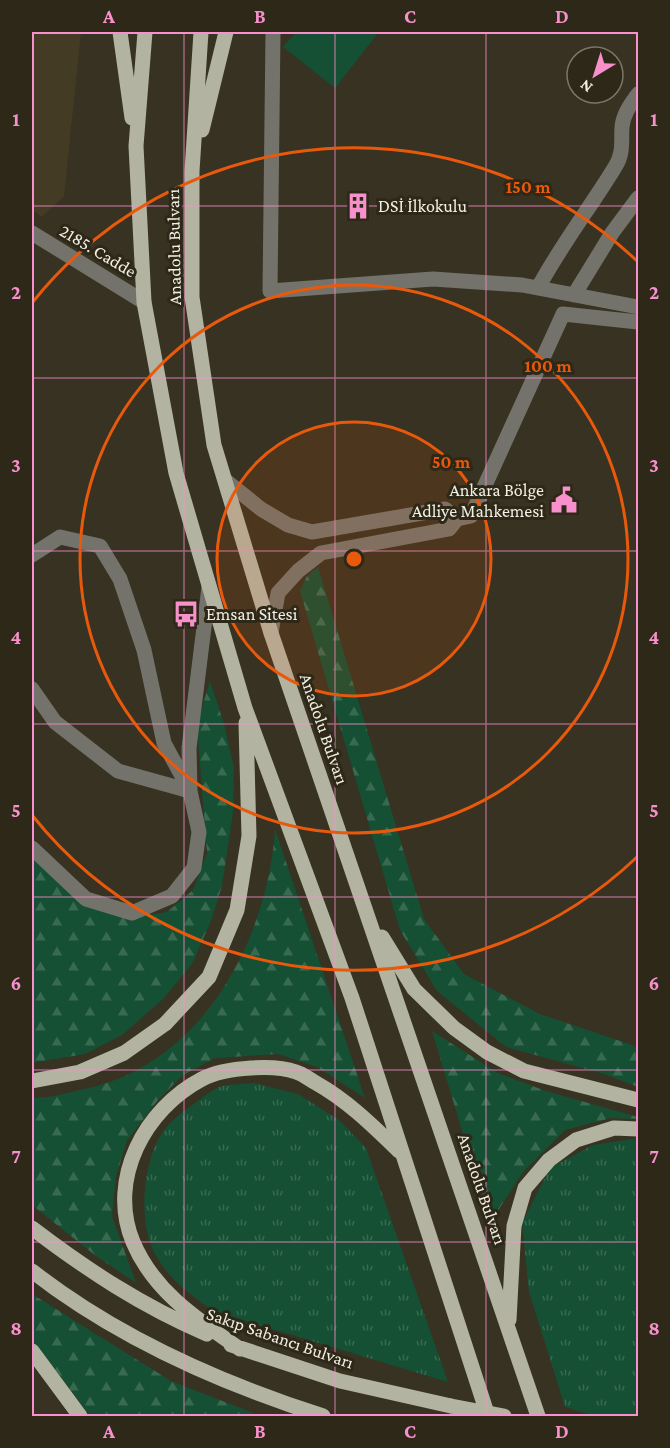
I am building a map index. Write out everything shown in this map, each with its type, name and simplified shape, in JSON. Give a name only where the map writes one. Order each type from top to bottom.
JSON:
[{"type":"main road","points":[[120,32],[136,146]]},
{"type":"main road","name":"Anadolu Bulvarı","points":[[145,32],[136,146],[144,302],[176,473],[245,708],[352,998],[488,1416]]},
{"type":"main road","name":"Anadolu Bulvarı","points":[[201,32],[192,171],[192,297],[214,445],[271,633],[538,1416]]},
{"type":"main road","points":[[192,171],[226,32]]},
{"type":"main road","points":[[32,1081],[80,1072],[124,1053],[165,1024],[209,976],[237,910],[249,836],[245,708]]},
{"type":"main road","points":[[368,914],[414,988],[454,1028],[487,1052],[524,1071],[639,1100]]},
{"type":"main road","points":[[240,1349],[191,1315],[165,1292],[145,1267],[132,1241],[124,1209],[125,1184],[137,1144],[150,1123],[176,1097],[204,1078],[232,1070],[278,1068],[297,1072],[328,1090],[363,1115],[402,1154]]},
{"type":"main road","points":[[509,1329],[514,1226],[525,1188],[549,1160],[576,1140],[614,1128],[639,1130]]},
{"type":"main road","name":"Sakıp Sabancı Bulvarı","points":[[32,1228],[85,1268],[135,1299],[240,1349],[340,1381],[504,1416]]},
{"type":"main road","points":[[32,1271],[116,1328],[183,1363],[263,1397],[323,1416]]},
{"type":"main road","points":[[32,1351],[80,1416]]},
{"type":"street","points":[[273,32],[270,291],[433,279],[522,285],[639,307]]},
{"type":"street","points":[[538,288],[555,257],[615,167],[623,147],[623,121],[639,94]]},
{"type":"street","points":[[574,295],[612,233],[639,198]]},
{"type":"street","name":"2185. Cadde","points":[[32,233],[144,302]]},
{"type":"street","points":[[271,633],[278,593],[298,571],[321,553],[449,529],[457,519],[471,516],[563,314],[639,322]]},
{"type":"street","points":[[225,480],[261,509],[288,525],[312,532],[445,510],[457,519]]},
{"type":"street","points":[[32,555],[60,537],[100,546],[120,579],[144,650],[164,743],[190,791]]},
{"type":"street","points":[[32,848],[86,899],[132,913],[172,896],[194,868],[199,832],[190,791],[189,748],[209,587]]},
{"type":"street","points":[[32,689],[55,722],[118,771],[190,791]]},
{"type":"shaded area","points":[[32,32],[81,32],[64,196],[42,217],[32,210]]},
{"type":"green space","points":[[296,32],[379,32],[335,88],[283,47]]},
{"type":"green space","points":[[318,567],[424,919],[464,974],[540,1014],[638,1047],[638,1087],[604,1074],[506,1047],[437,991],[400,930],[300,591],[307,576]]},
{"type":"green space","points":[[210,681],[224,724],[234,768],[233,812],[222,886],[211,921],[192,964],[163,999],[122,1035],[85,1054],[32,1063],[32,852],[79,902],[130,918],[167,912],[193,890],[207,853],[197,724]]},
{"type":"green space","points":[[275,829],[365,1098],[317,1067],[278,1054],[215,1058],[183,1075],[157,1101],[127,1141],[116,1176],[112,1216],[136,1283],[96,1256],[32,1205],[32,1098],[81,1090],[122,1077],[167,1050],[194,1026],[236,967],[251,934],[263,899],[271,864]]},
{"type":"green space","points":[[432,1031],[498,1073],[546,1091],[638,1117],[638,1119],[611,1118],[565,1130],[523,1172],[490,1223]]},
{"type":"green space","points":[[254,1083],[298,1094],[339,1120],[366,1148],[448,1382],[213,1311],[179,1284],[158,1260],[148,1237],[144,1206],[147,1172],[157,1142],[172,1122],[213,1090],[222,1086]]},
{"type":"green space","points":[[638,1138],[638,1416],[594,1416],[565,1407],[529,1292],[522,1223],[550,1168],[593,1145]]},
{"type":"green space","points":[[32,1294],[171,1381],[261,1416],[90,1416],[32,1339]]},
{"type":"place","name":"DSİ İlkokulu","points":[[358,206]]},
{"type":"place","name":"Ankara Bölge Adliye Mahkemesi","points":[[564,500]]},
{"type":"place","name":"Emsan Sitesi","points":[[186,614]]}]
